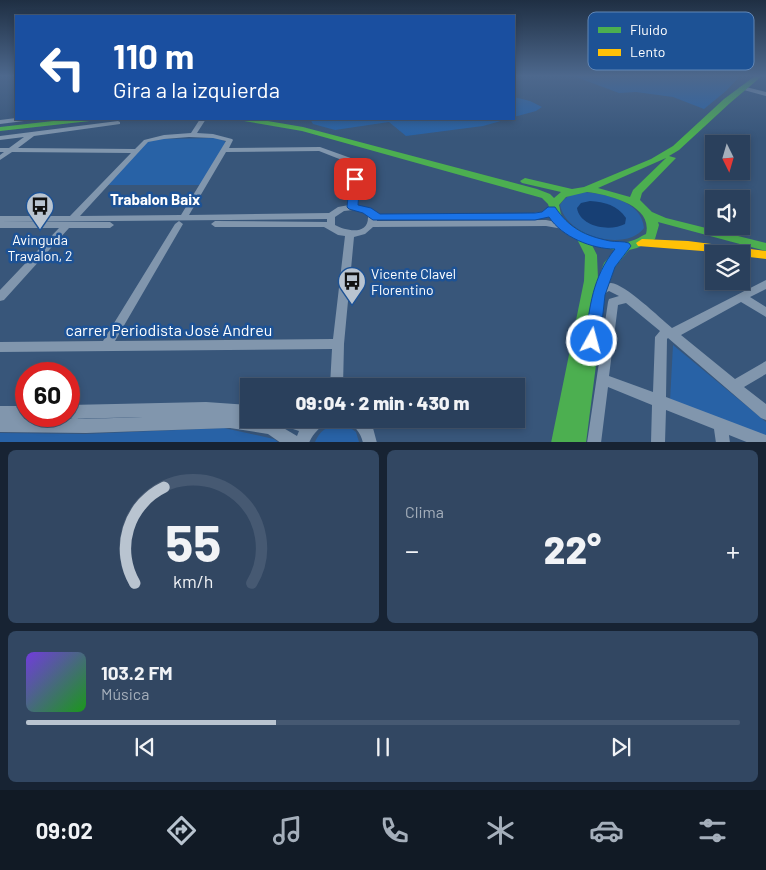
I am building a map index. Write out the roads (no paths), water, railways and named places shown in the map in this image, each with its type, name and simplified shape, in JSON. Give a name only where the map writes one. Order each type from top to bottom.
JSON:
[{"type":"main road","points":[[642,243],[650,237],[654,230],[653,222],[648,214],[635,200],[636,192],[679,148],[736,97]]},
{"type":"main road","points":[[0,123],[41,120]]},
{"type":"main road","points":[[0,129],[81,120]]},
{"type":"main road","points":[[253,120],[303,129],[533,191],[546,196],[552,205],[555,217],[563,226],[583,238],[611,245],[625,246],[642,243],[688,245],[766,255]]},
{"type":"main road","points":[[274,120],[568,190],[587,188],[654,161],[679,148]]},
{"type":"main road","points":[[587,188],[614,194],[639,206]]},
{"type":"main road","points":[[552,205],[558,195],[568,190]]},
{"type":"main road","points":[[648,214],[662,220],[766,247]]},
{"type":"main road","points":[[560,442],[591,281],[591,255],[583,238]]},
{"type":"main road","points":[[577,442],[598,295],[609,266],[625,246]]},
{"type":"street","points":[[0,123],[18,120]]},
{"type":"street","points":[[192,136],[203,120]]},
{"type":"street","points":[[0,138],[118,123]]},
{"type":"street","points":[[0,158],[31,135]]},
{"type":"street","points":[[0,297],[146,141],[158,137],[192,136],[222,136],[230,140],[106,346]]},
{"type":"street","points":[[224,150],[320,149],[356,163],[353,207]]},
{"type":"street","points":[[0,150],[137,150]]},
{"type":"street","points":[[331,221],[336,231],[350,234],[362,232],[377,217],[535,217],[546,214],[552,205]]},
{"type":"street","points":[[0,225],[181,221],[324,224],[331,221],[341,209],[353,207],[367,210],[373,220]]},
{"type":"street","points":[[0,219],[70,222]]},
{"type":"street","points":[[373,220],[546,223],[563,226]]},
{"type":"street","points":[[337,378],[338,344],[350,234]]},
{"type":"street","points":[[658,442],[661,337],[766,284]]},
{"type":"street","points":[[598,295],[603,289],[610,287],[620,291],[766,413]]},
{"type":"street","points":[[742,297],[766,313]]},
{"type":"street","points":[[594,442],[613,302],[628,298]]},
{"type":"street","name":"carrer Periodista José Andreu","points":[[0,347],[338,344]]},
{"type":"street","points":[[734,386],[766,367]]},
{"type":"street","points":[[602,379],[766,442]]},
{"type":"street","points":[[80,412],[206,409],[240,411]]},
{"type":"street","points":[[0,413],[15,413]]},
{"type":"street","points":[[0,425],[86,426],[230,422],[270,427],[295,442]]},
{"type":"street","points":[[721,424],[723,442]]},
{"type":"street","points":[[302,442],[304,434],[310,428]]},
{"type":"street","points":[[366,428],[370,442]]},
{"type":"place","name":"Avinguda Travalon, 2","points":[[40,230]]},
{"type":"place","name":"Vicente Clavel Florentino","points":[[352,305]]},
{"type":"district","name":"Trabalon Baix","points":[[155,199]]}]
